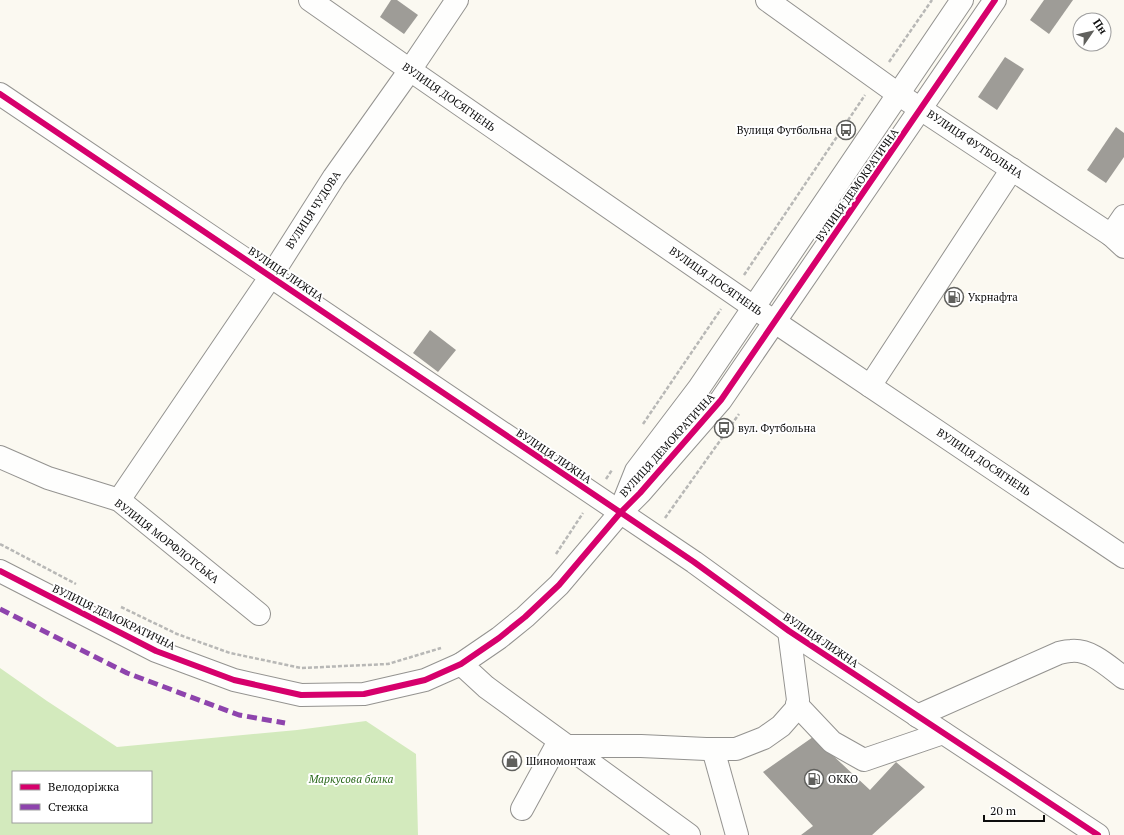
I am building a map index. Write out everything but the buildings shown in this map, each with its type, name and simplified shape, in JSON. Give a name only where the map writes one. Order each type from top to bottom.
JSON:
[{"type":"street","name":"ВУЛИЦЯ ДОСЯГНЕНЬ","points":[[310,0],[733,292],[774,322],[1124,557]]},
{"type":"street","name":"ВУЛИЦЯ ЧУДОВА","points":[[119,500],[271,276],[334,177],[410,70],[457,0]]},
{"type":"street","name":"ВУЛИЦЯ ФУТБОЛЬНА","points":[[767,0],[898,94],[1012,169],[1117,241]]},
{"type":"street","name":"ВУЛИЦЯ ДЕМОКРАТИЧНА","points":[[620,512],[636,471],[699,388],[962,0]]},
{"type":"street","name":"ВУЛИЦЯ ДЕМОКРАТИЧНА","points":[[0,571],[156,651],[234,680],[301,695],[364,694],[425,680],[461,664],[504,634],[525,617],[559,585],[620,512],[640,493],[722,400],[995,0]]},
{"type":"street","name":"ВУЛИЦЯ ЛИЖНА","points":[[0,94],[694,562],[789,631],[1098,835]]},
{"type":"street","points":[[870,386],[1012,169]]},
{"type":"street","points":[[1117,241],[1124,216]]},
{"type":"street","name":"ВУЛИЦЯ МОРФЛОТСЬКА","points":[[0,457],[48,478],[119,500],[259,614]]},
{"type":"street","points":[[562,744],[736,749],[764,738],[781,726],[796,709],[797,705],[798,700],[789,631]]},
{"type":"street","points":[[917,716],[1059,653],[1072,650],[1085,653],[1096,658],[1124,678]]},
{"type":"street","points":[[461,664],[486,687],[688,835]]},
{"type":"street","points":[[797,705],[832,742],[864,760],[943,733]]},
{"type":"street","points":[[522,809],[562,744]]},
{"type":"street","points":[[713,749],[737,835]]},
{"type":"path","points":[[640,428],[932,0]]},
{"type":"path","points":[[662,521],[725,435]]},
{"type":"path","points":[[555,555],[616,465]]},
{"type":"path","points":[[0,544],[82,588]]},
{"type":"path","points":[[117,605],[177,634],[230,653],[301,668],[388,664],[446,646]]},
{"type":"green space","name":"Маркусова балка","points":[[0,668],[117,747],[297,730],[366,721],[416,754],[418,835],[0,835]]},
{"type":"marked path","points":[[0,609],[127,673],[239,715],[285,723]]},
{"type":"cycle path","points":[[0,571],[156,651],[234,680],[301,695],[364,694],[425,680],[461,664],[499,638],[525,617],[559,585],[620,513],[640,493],[721,400],[995,0]]},
{"type":"cycle path","points":[[0,94],[694,562],[789,631],[1098,835]]},
{"type":"place","name":"Вулиця Футбольна","points":[[846,130]]},
{"type":"place","name":"Укрнафта","points":[[954,297]]},
{"type":"place","name":"вул. Футбольна","points":[[724,428]]},
{"type":"place","name":"Шиномонтаж","points":[[512,761]]},
{"type":"place","name":"ОККО","points":[[814,779]]}]
